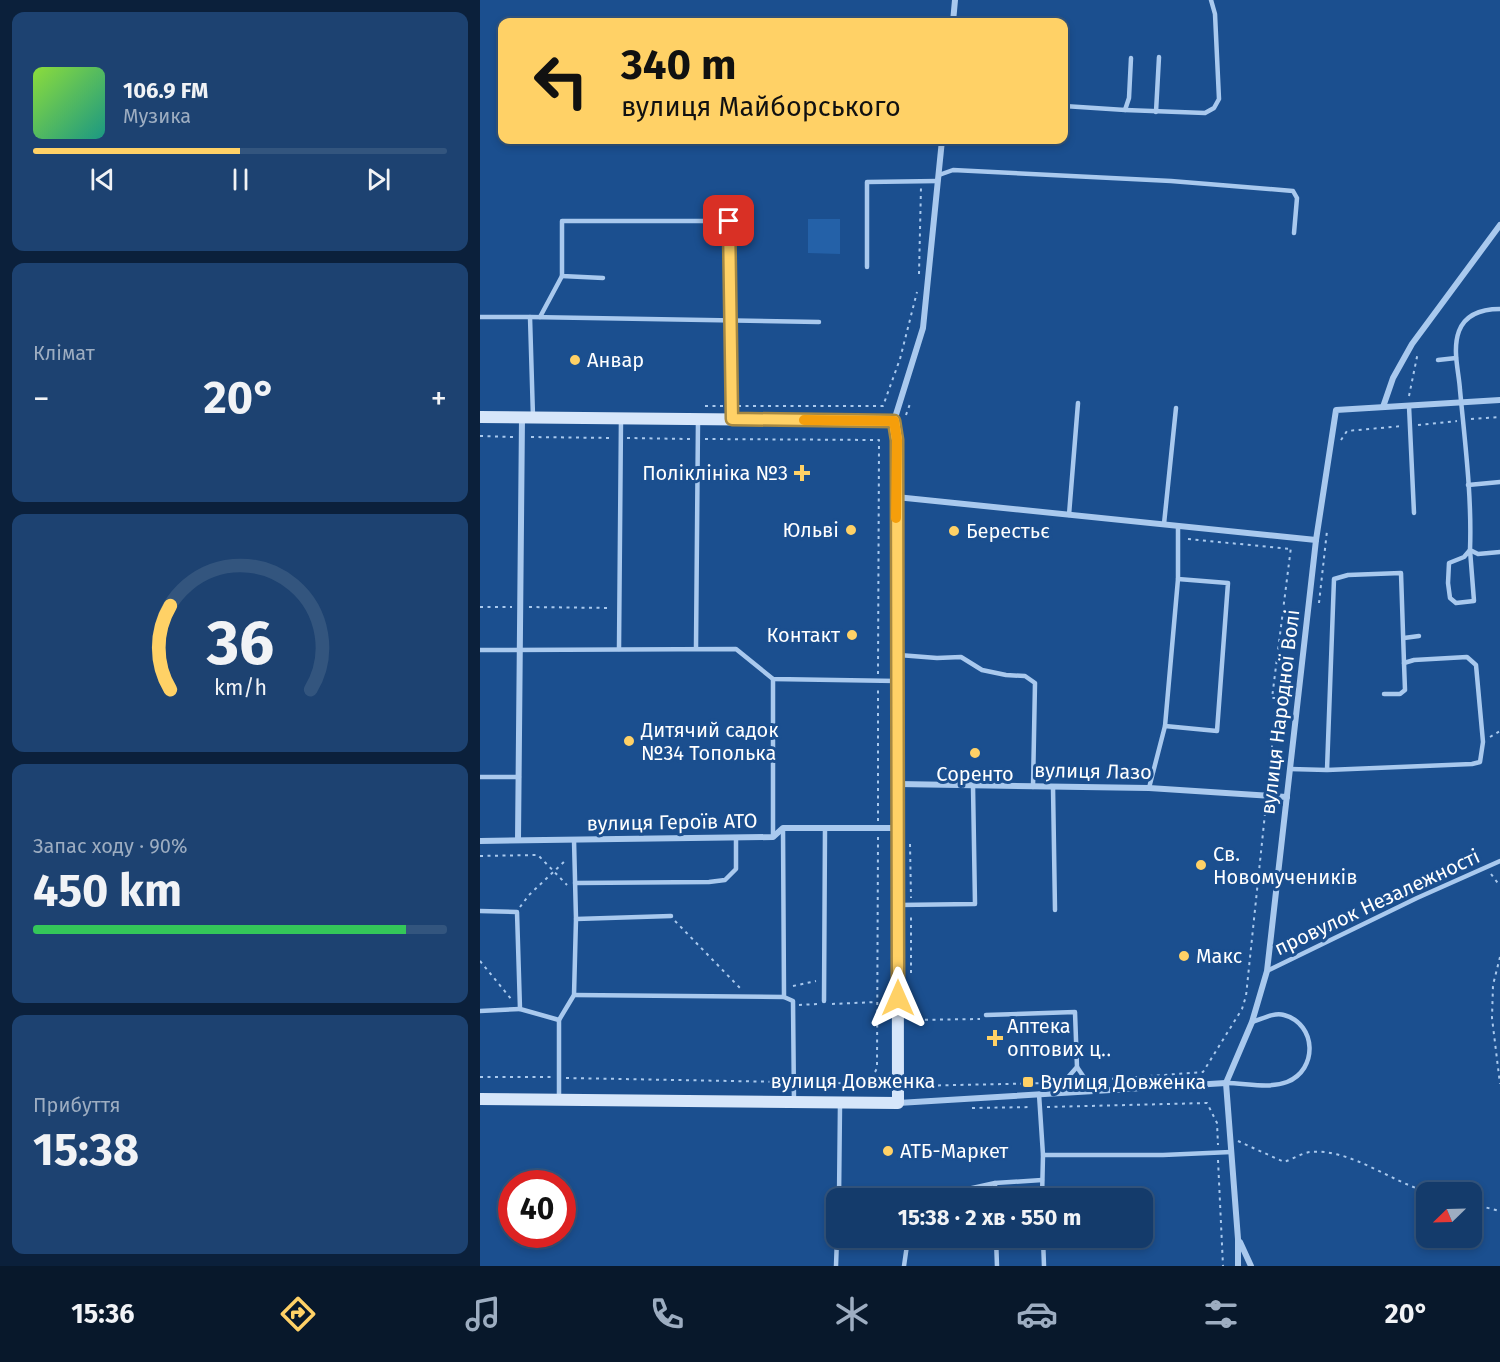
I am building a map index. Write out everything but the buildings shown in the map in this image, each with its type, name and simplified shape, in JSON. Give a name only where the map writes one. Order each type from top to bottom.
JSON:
[{"type":"street","points":[[953,18],[955,0]]},
{"type":"street","points":[[898,1103],[897,440],[899,420],[923,328],[942,144]]},
{"type":"street","points":[[1500,225],[1412,344],[1393,378],[1383,407],[1500,400]]},
{"type":"street","name":"вулиця Народної Волі","points":[[1226,1083],[1252,1022],[1266,970],[1316,540],[1336,410],[1383,407]]},
{"type":"street","points":[[480,417],[621,418],[698,413],[732,419],[899,420]]},
{"type":"street","points":[[518,840],[522,437],[527,417]]},
{"type":"street","points":[[896,497],[1316,540]]},
{"type":"street","name":"вулиця Лазо","points":[[898,784],[1149,788],[1287,797]]},
{"type":"street","name":"вулиця Героїв АТО","points":[[480,841],[772,837],[783,828],[898,828]]},
{"type":"street","points":[[1226,1083],[1238,1266]]},
{"type":"street","name":"вулиця Довженка","points":[[480,1099],[898,1103],[1226,1083]]},
{"type":"street","points":[[1238,1239],[1251,1266]]},
{"type":"lane","points":[[1068,106],[1205,113],[1214,108],[1219,99],[1215,14],[1211,0]]},
{"type":"lane","points":[[1156,112],[1160,57]]},
{"type":"lane","points":[[1125,110],[1129,98],[1131,58]]},
{"type":"lane","points":[[867,267],[867,182],[921,181],[939,178],[953,171],[1172,181],[1293,191],[1297,198],[1294,233]]},
{"type":"lane","points":[[540,317],[562,276],[562,221],[729,221],[732,419]]},
{"type":"lane","points":[[562,276],[603,278]]},
{"type":"lane","points":[[1470,550],[1464,557],[1449,563],[1450,598],[1456,603],[1474,601],[1468,485],[1456,358],[1459,332],[1479,310],[1500,309]]},
{"type":"lane","points":[[480,317],[819,322]]},
{"type":"lane","points":[[527,417],[530,317]]},
{"type":"lane","points":[[1438,360],[1456,358]]},
{"type":"lane","points":[[1070,515],[1078,403]]},
{"type":"lane","points":[[1408,405],[1414,513]]},
{"type":"lane","points":[[1164,524],[1176,408]]},
{"type":"lane","points":[[696,648],[698,413]]},
{"type":"lane","points":[[619,650],[621,418]]},
{"type":"lane","points":[[1468,485],[1500,482]]},
{"type":"lane","points":[[1149,788],[1165,726],[1178,579],[1178,526]]},
{"type":"lane","points":[[1470,550],[1478,554],[1500,552]]},
{"type":"lane","points":[[1327,771],[1334,579],[1348,575],[1401,573],[1405,690],[1400,694],[1383,694]]},
{"type":"lane","points":[[1165,726],[1217,731],[1228,583],[1178,579]]},
{"type":"lane","points":[[1404,638],[1419,636]]},
{"type":"lane","points":[[480,650],[736,649],[772,679],[897,681]]},
{"type":"lane","points":[[897,654],[937,658],[961,657],[982,670],[1025,676],[1035,683],[1034,787]]},
{"type":"lane","points":[[1290,769],[1327,771],[1480,762],[1483,742],[1476,665],[1467,657],[1414,660],[1404,663]]},
{"type":"lane","points":[[772,679],[772,837]]},
{"type":"lane","points":[[480,777],[519,777]]},
{"type":"lane","points":[[898,905],[975,904],[973,786]]},
{"type":"lane","points":[[1053,787],[1055,910]]},
{"type":"lane","points":[[783,828],[784,997]]},
{"type":"lane","points":[[824,1001],[825,828]]},
{"type":"lane","points":[[575,883],[725,880],[736,869],[736,838]]},
{"type":"lane","points":[[559,1100],[559,1020],[574,995],[576,919],[574,840]]},
{"type":"lane","name":"провулок Незалежності","points":[[1266,970],[1500,861]]},
{"type":"lane","points":[[480,911],[517,912],[520,1009]]},
{"type":"lane","points":[[576,919],[671,916]]},
{"type":"lane","points":[[574,995],[784,997],[793,1001],[794,1102]]},
{"type":"lane","points":[[480,1011],[520,1009],[559,1020]]},
{"type":"lane","points":[[986,1015],[1075,1012],[1077,1066],[1093,1091]]},
{"type":"lane","points":[[1226,1083],[1269,1086],[1289,1081],[1304,1071],[1309,1060],[1311,1047],[1307,1036],[1302,1026],[1294,1019],[1282,1014],[1252,1022]]},
{"type":"lane","points":[[1054,1094],[1077,1066]]},
{"type":"lane","points":[[1039,1094],[1043,1155],[1042,1188]]},
{"type":"lane","points":[[839,1188],[840,1102]]},
{"type":"lane","points":[[1043,1155],[1163,1155],[1231,1152]]},
{"type":"lane","points":[[972,1188],[995,1183],[1042,1179]]},
{"type":"lane","points":[[995,1183],[995,1188]]},
{"type":"lane","points":[[836,1266],[837,1248]]},
{"type":"lane","points":[[904,1266],[907,1248]]},
{"type":"lane","points":[[996,1248],[997,1266]]},
{"type":"lane","points":[[1043,1248],[1044,1266]]},
{"type":"path","points":[[919,276],[921,181]]},
{"type":"path","points":[[698,413],[732,406],[883,406],[900,359],[918,287]]},
{"type":"path","points":[[1408,405],[1419,347]]},
{"type":"path","points":[[899,420],[911,401]]},
{"type":"path","points":[[1339,442],[1347,431],[1500,417]]},
{"type":"path","points":[[480,436],[879,440],[877,1068],[869,1084],[480,1077]]},
{"type":"path","points":[[1318,610],[1328,530]]},
{"type":"path","points":[[1086,1081],[1203,1072],[1242,1008],[1246,996],[1277,698],[1272,698],[1292,538]]},
{"type":"path","points":[[1188,539],[1291,549]]},
{"type":"path","points":[[480,607],[620,608]]},
{"type":"path","points":[[910,839],[911,974]]},
{"type":"path","points":[[517,912],[529,895],[574,852]]},
{"type":"path","points":[[480,856],[538,855],[575,894]]},
{"type":"path","points":[[1487,867],[1500,886]]},
{"type":"path","points":[[671,916],[749,997]]},
{"type":"path","points":[[1500,957],[1493,985],[1492,1018],[1500,1084]]},
{"type":"path","points":[[480,962],[520,1009]]},
{"type":"path","points":[[784,988],[824,979]]},
{"type":"path","points":[[793,1005],[877,1002]]},
{"type":"path","points":[[910,1020],[987,1019],[986,1015]]},
{"type":"path","points":[[910,1077],[910,1086],[1062,1083]]},
{"type":"path","points":[[971,1108],[1207,1103],[1217,1123],[1223,1266]]},
{"type":"path","points":[[1230,1137],[1284,1162],[1308,1153],[1319,1152],[1353,1159],[1416,1189]]},
{"type":"path","points":[[1482,1206],[1500,1211]]},
{"type":"shaded area","points":[[808,219],[840,219],[840,254],[808,253]]},
{"type":"slow traffic","points":[[804,420],[894,421],[897,440],[896,518]]},
{"type":"place","name":"Анвар","points":[[575,360]]},
{"type":"place","name":"Поліклініка №3","points":[[802,473]]},
{"type":"place","name":"Юльві","points":[[851,530]]},
{"type":"place","name":"Берестьє","points":[[954,531]]},
{"type":"place","name":"Контакт","points":[[852,635]]},
{"type":"place","name":"Дитячий садок №34 Тополька","points":[[629,741]]},
{"type":"place","name":"Соренто","points":[[975,753]]},
{"type":"place","name":"Св. Новомучеників","points":[[1201,865]]},
{"type":"place","name":"Макс","points":[[1184,956]]},
{"type":"place","name":"Аптека оптових ц‥","points":[[995,1038]]},
{"type":"place","name":"Вулиця Довженка","points":[[1028,1082]]},
{"type":"place","name":"АТБ-Маркет","points":[[888,1151]]},
{"type":"route","points":[[729,221],[732,419],[894,421],[897,440],[898,998]]}]
